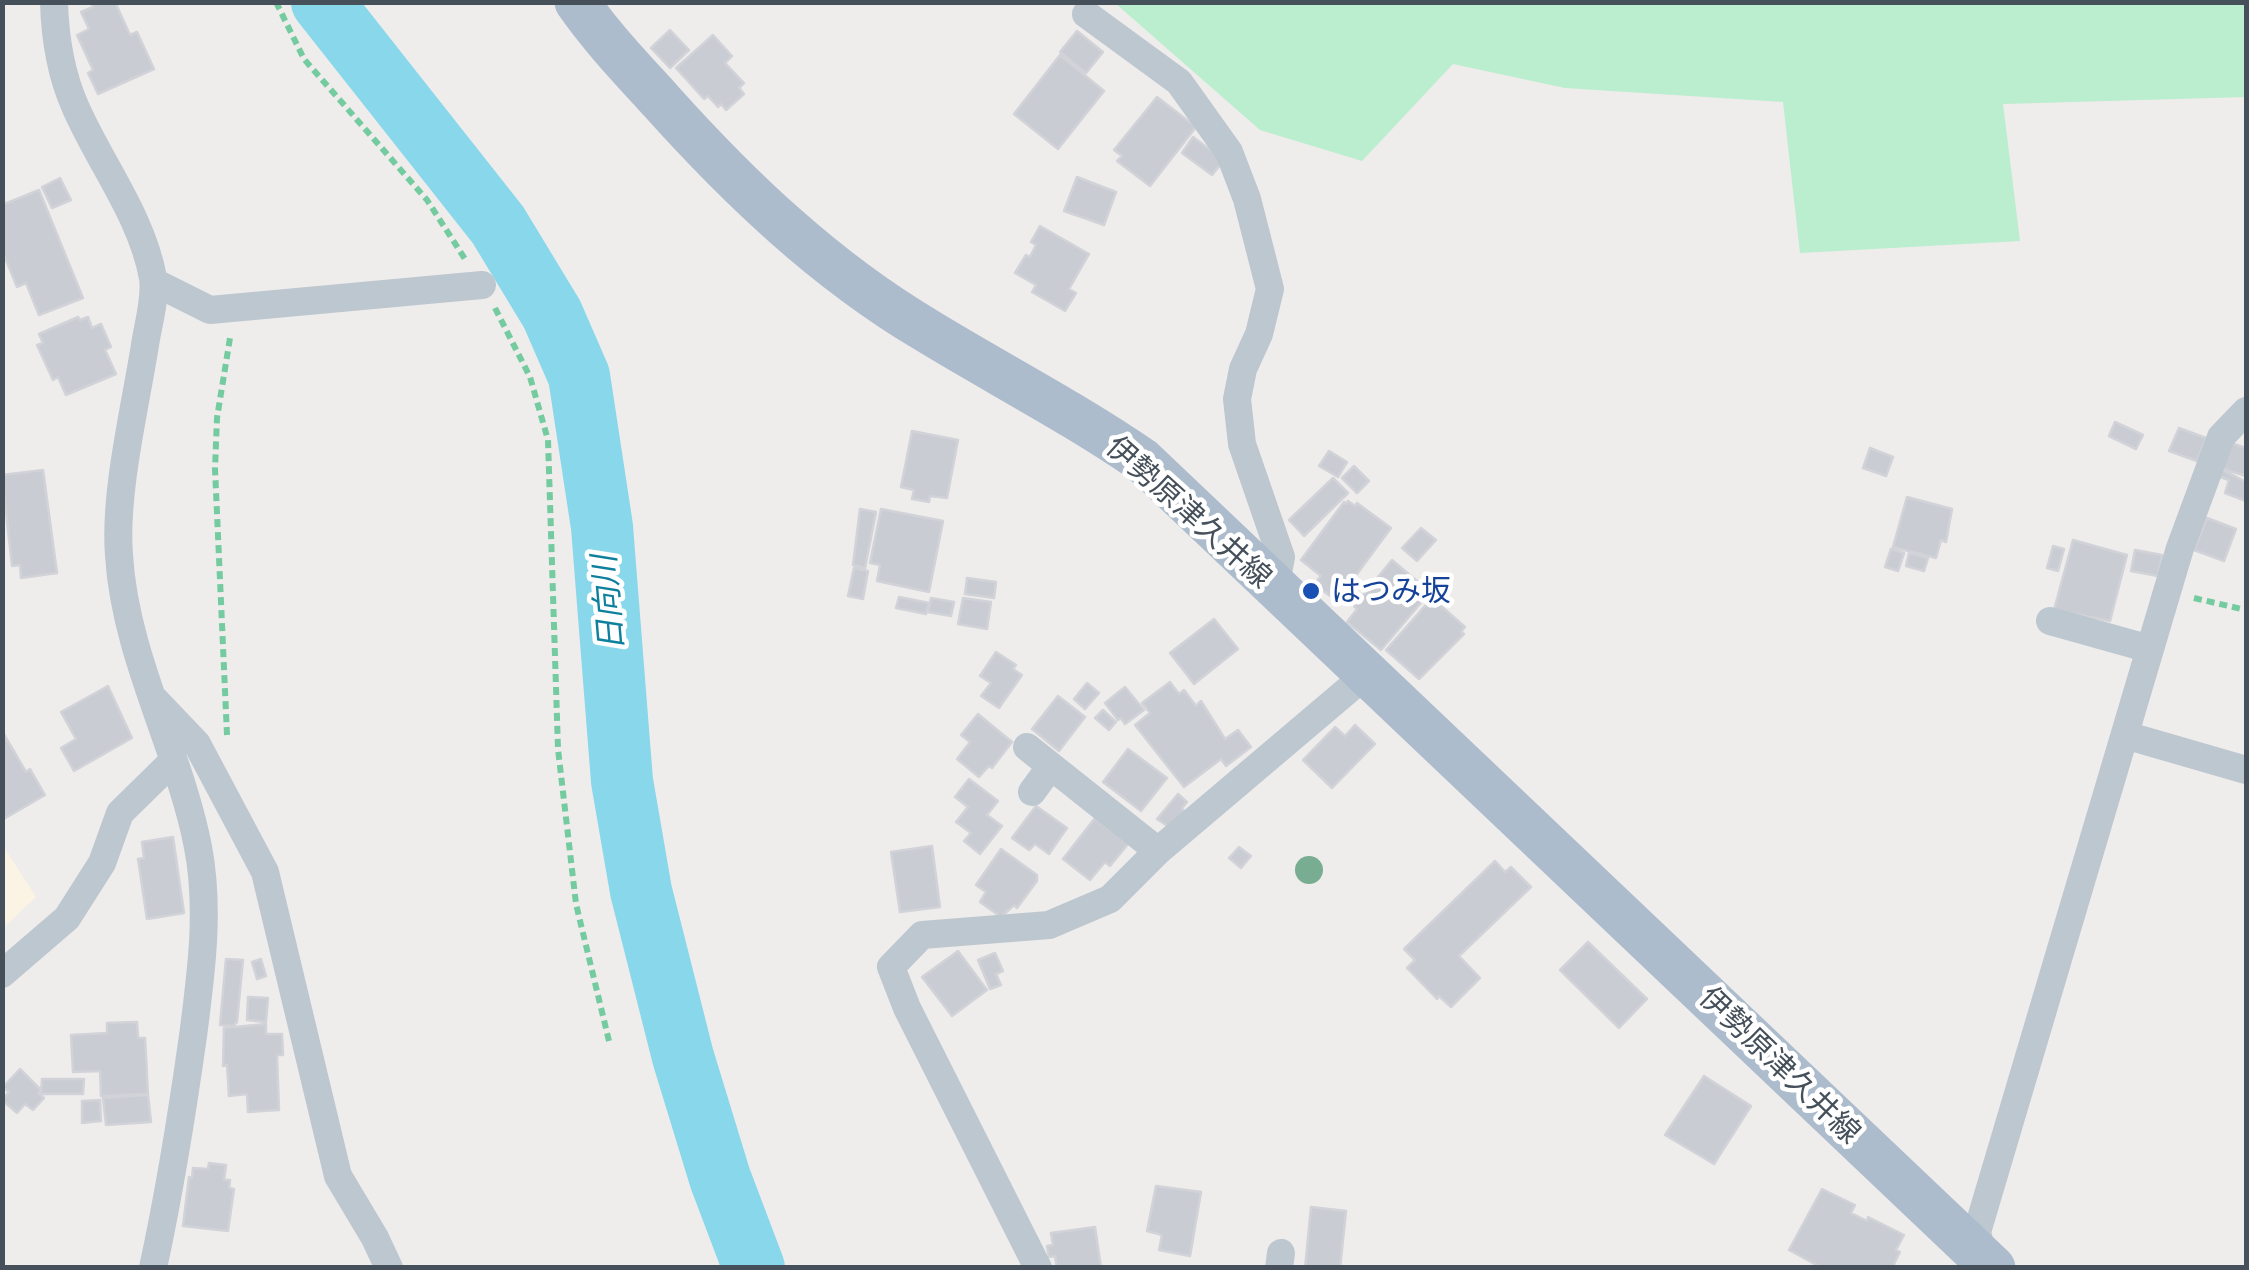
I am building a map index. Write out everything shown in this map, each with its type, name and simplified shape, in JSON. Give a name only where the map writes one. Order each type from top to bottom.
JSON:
[{"type":"main road","name":"伊勢原津久井線","points":[[577,2],[596,30],[702,146],[794,234],[923,329],[1079,417],[1142,460],[1986,1265]]},
{"type":"street","points":[[54,2],[55,44],[73,103],[142,239],[154,282],[120,512],[118,552],[122,589],[199,851],[204,936],[176,1164],[153,1268]]},
{"type":"street","points":[[1086,14],[1179,82],[1229,152],[1246,198],[1270,289],[1258,334],[1243,369],[1238,399],[1242,444],[1281,557],[1275,589]]},
{"type":"street","points":[[154,282],[210,310],[482,285]]},
{"type":"street","points":[[1986,1265],[1977,1232],[2167,591],[2221,437],[2246,410]]},
{"type":"street","points":[[2050,621],[2150,649]]},
{"type":"street","points":[[1038,1268],[907,1008],[892,967],[922,935],[1048,925],[1110,899],[1158,851],[1368,673]]},
{"type":"street","points":[[152,697],[197,744],[265,872],[338,1176],[376,1238],[388,1268]]},
{"type":"street","points":[[2125,735],[2246,770]]},
{"type":"street","points":[[1026,747],[1158,851]]},
{"type":"street","points":[[2,974],[67,918],[102,862],[120,812],[173,762]]},
{"type":"street","points":[[1032,792],[1051,766]]},
{"type":"path","points":[[276,2],[304,59],[427,200],[482,285],[530,377],[548,440],[558,749],[576,904],[609,1041]]},
{"type":"path","points":[[221,786],[227,734],[215,469],[217,418],[234,308]]},
{"type":"path","points":[[2167,591],[2246,610]]},
{"type":"shaded area","points":[[2,844],[36,897],[3,928],[2,928]]},
{"type":"green space","points":[[1115,3],[2246,3],[2246,97],[2003,104],[2020,241],[1800,253],[1783,102],[1565,88],[1453,64],[1362,161],[1260,130]]},
{"type":"building","points":[[91,2],[115,2],[130,35],[137,32],[154,69],[98,94],[88,73],[93,70],[77,35],[89,29],[81,12],[93,7]]},
{"type":"building","points":[[670,30],[689,50],[670,68],[651,48]]},
{"type":"building","points":[[1077,31],[1103,52],[1086,73],[1060,52]]},
{"type":"building","points":[[713,35],[732,56],[725,63],[744,83],[739,88],[744,94],[726,110],[708,96],[704,99],[676,68]]},
{"type":"building","points":[[1060,55],[1104,91],[1058,149],[1014,114]]},
{"type":"building","points":[[1157,97],[1196,127],[1150,186],[1117,161],[1122,156],[1114,150]]},
{"type":"building","points":[[1193,137],[1224,160],[1212,175],[1182,153]]},
{"type":"building","points":[[1077,177],[1116,192],[1104,225],[1064,211]]},
{"type":"building","points":[[60,178],[71,200],[52,208],[42,187]]},
{"type":"building","points":[[39,190],[83,298],[39,315],[26,283],[17,287],[2,250],[2,205]]},
{"type":"building","points":[[1040,226],[1089,254],[1069,289],[1076,293],[1065,311],[1032,292],[1036,285],[1015,273],[1026,255],[1030,257],[1036,245],[1031,242]]},
{"type":"building","points":[[78,317],[88,317],[92,328],[101,324],[111,347],[105,350],[116,374],[66,395],[58,377],[53,380],[37,345],[43,343],[39,334]]},
{"type":"building","points":[[2115,422],[2143,435],[2136,449],[2109,436]]},
{"type":"building","points":[[2179,428],[2206,438],[2197,461],[2169,451]]},
{"type":"building","points":[[912,431],[958,440],[947,498],[930,496],[929,502],[912,499],[914,490],[901,487]]},
{"type":"building","points":[[2228,442],[2246,448],[2246,476],[2220,468]]},
{"type":"building","points":[[1870,448],[1893,457],[1886,476],[1863,468]]},
{"type":"building","points":[[1329,451],[1347,462],[1338,477],[1319,466]]},
{"type":"building","points":[[1354,466],[1369,481],[1357,493],[1342,478]]},
{"type":"building","points":[[2219,468],[2246,482],[2246,501],[2225,493],[2229,480],[2217,476]]},
{"type":"building","points":[[43,470],[57,573],[21,578],[20,565],[12,566],[2,475]]},
{"type":"building","points":[[1333,478],[1348,493],[1304,536],[1289,520]]},
{"type":"building","points":[[1907,497],[1952,509],[1946,542],[1941,540],[1936,558],[1893,547]]},
{"type":"building","points":[[1348,501],[1355,506],[1357,503],[1391,528],[1337,601],[1314,584],[1321,576],[1301,560]]},
{"type":"building","points":[[860,509],[876,512],[865,568],[853,565]]},
{"type":"building","points":[[881,509],[943,521],[929,592],[877,581],[880,565],[870,563]]},
{"type":"building","points":[[2207,518],[2236,529],[2224,561],[2194,550]]},
{"type":"building","points":[[1421,528],[1436,540],[1417,561],[1402,548]]},
{"type":"building","points":[[2073,540],[2127,555],[2110,621],[2054,610]]},
{"type":"building","points":[[2053,546],[2064,549],[2058,571],[2047,568]]},
{"type":"building","points":[[1891,549],[1904,553],[1898,571],[1885,567]]},
{"type":"building","points":[[2135,550],[2162,555],[2158,576],[2131,571]]},
{"type":"building","points":[[1909,553],[1928,558],[1924,571],[1906,566]]},
{"type":"building","points":[[1392,560],[1430,592],[1381,650],[1347,622],[1357,609],[1354,606]]},
{"type":"building","points":[[854,568],[868,571],[863,599],[848,596]]},
{"type":"building","points":[[967,578],[996,582],[994,598],[965,594]]},
{"type":"building","points":[[899,597],[929,603],[926,614],[896,608]]},
{"type":"building","points":[[931,598],[954,602],[951,616],[928,612]]},
{"type":"building","points":[[963,598],[991,602],[987,629],[958,624]]},
{"type":"building","points":[[1432,598],[1465,627],[1461,632],[1464,634],[1419,679],[1386,650]]},
{"type":"building","points":[[1214,619],[1238,649],[1194,684],[1170,653]]},
{"type":"building","points":[[996,652],[1016,665],[1013,669],[1022,675],[999,708],[981,696],[991,683],[980,676]]},
{"type":"building","points":[[1170,682],[1179,694],[1184,690],[1196,706],[1201,701],[1225,739],[1238,730],[1251,747],[1226,766],[1221,759],[1184,787],[1135,725],[1150,713],[1142,703]]},
{"type":"building","points":[[1087,683],[1099,693],[1085,709],[1074,699]]},
{"type":"building","points":[[108,686],[132,738],[74,771],[61,748],[76,739],[61,712]]},
{"type":"building","points":[[1125,687],[1144,710],[1125,724],[1105,703]]},
{"type":"building","points":[[1058,696],[1085,717],[1059,751],[1032,729]]},
{"type":"building","points":[[1103,710],[1116,722],[1109,730],[1095,718]]},
{"type":"building","points":[[978,714],[1012,742],[992,768],[989,766],[979,777],[957,759],[970,742],[961,735]]},
{"type":"building","points":[[1355,725],[1375,744],[1332,788],[1303,760],[1335,727],[1345,736]]},
{"type":"building","points":[[2,731],[45,795],[2,820]]},
{"type":"building","points":[[1128,749],[1167,778],[1141,811],[1103,782]]},
{"type":"building","points":[[969,779],[998,801],[987,815],[1002,826],[980,854],[964,841],[971,833],[956,822],[968,807],[955,797]]},
{"type":"building","points":[[1178,794],[1187,802],[1182,808],[1185,812],[1169,827],[1157,819]]},
{"type":"building","points":[[1036,806],[1067,828],[1049,854],[1035,844],[1029,850],[1012,838]]},
{"type":"building","points":[[1095,818],[1128,844],[1110,866],[1105,862],[1090,880],[1063,859]]},
{"type":"building","points":[[173,837],[184,913],[147,919],[138,859],[144,858],[142,842]]},
{"type":"building","points":[[932,846],[940,907],[900,912],[891,852]]},
{"type":"building","points":[[1239,847],[1251,856],[1241,868],[1229,858]]},
{"type":"building","points":[[1001,849],[1037,875],[1037,881],[1017,908],[1014,905],[1001,917],[980,902],[986,892],[976,885]]},
{"type":"building","points":[[1495,861],[1505,872],[1511,867],[1531,887],[1459,956],[1480,978],[1451,1007],[1439,996],[1437,999],[1407,968],[1415,960],[1404,949]]},
{"type":"building","points":[[1588,942],[1647,999],[1619,1028],[1560,970]]},
{"type":"building","points":[[958,951],[987,990],[952,1016],[922,977]]},
{"type":"building","points":[[995,953],[1003,971],[996,974],[1001,985],[990,989],[978,960]]},
{"type":"building","points":[[226,959],[243,960],[237,1022],[233,1026],[220,1025]]},
{"type":"building","points":[[261,959],[266,976],[257,979],[252,962]]},
{"type":"building","points":[[248,997],[268,998],[266,1022],[247,1020]]},
{"type":"building","points":[[137,1022],[138,1038],[145,1038],[148,1094],[101,1096],[100,1071],[73,1072],[71,1035],[107,1033],[107,1023]]},
{"type":"building","points":[[266,1024],[266,1034],[282,1034],[283,1055],[277,1055],[279,1110],[248,1112],[247,1094],[229,1096],[227,1065],[223,1066],[224,1028]]},
{"type":"building","points":[[20,1069],[44,1098],[33,1110],[25,1104],[17,1113],[2,1100],[9,1092],[3,1087]]},
{"type":"building","points":[[1704,1076],[1751,1106],[1714,1164],[1665,1135]]},
{"type":"building","points":[[42,1079],[84,1079],[83,1094],[41,1094]]},
{"type":"building","points":[[148,1095],[151,1122],[106,1125],[103,1098]]},
{"type":"building","points":[[100,1100],[101,1121],[82,1123],[82,1101]]},
{"type":"building","points":[[209,1163],[226,1165],[224,1180],[230,1180],[229,1188],[234,1189],[228,1231],[183,1226],[189,1177],[192,1178],[193,1168],[208,1169]]},
{"type":"building","points":[[1156,1186],[1201,1192],[1190,1256],[1159,1250],[1162,1235],[1147,1231]]},
{"type":"building","points":[[1822,1189],[1855,1205],[1851,1213],[1904,1235],[1892,1268],[1822,1268],[1789,1250]]},
{"type":"building","points":[[1311,1207],[1346,1211],[1340,1268],[1305,1268]]},
{"type":"building","points":[[1095,1227],[1101,1268],[1057,1268],[1055,1256],[1049,1257],[1047,1246],[1053,1245],[1051,1233]]},
{"type":"waterway","name":"日向川","points":[[322,2],[498,225],[552,314],[579,376],[602,527],[622,781],[641,891],[683,1057],[720,1178],[754,1268]]},
{"type":"place","name":"はつみ坂","points":[[1311,591]]}]
